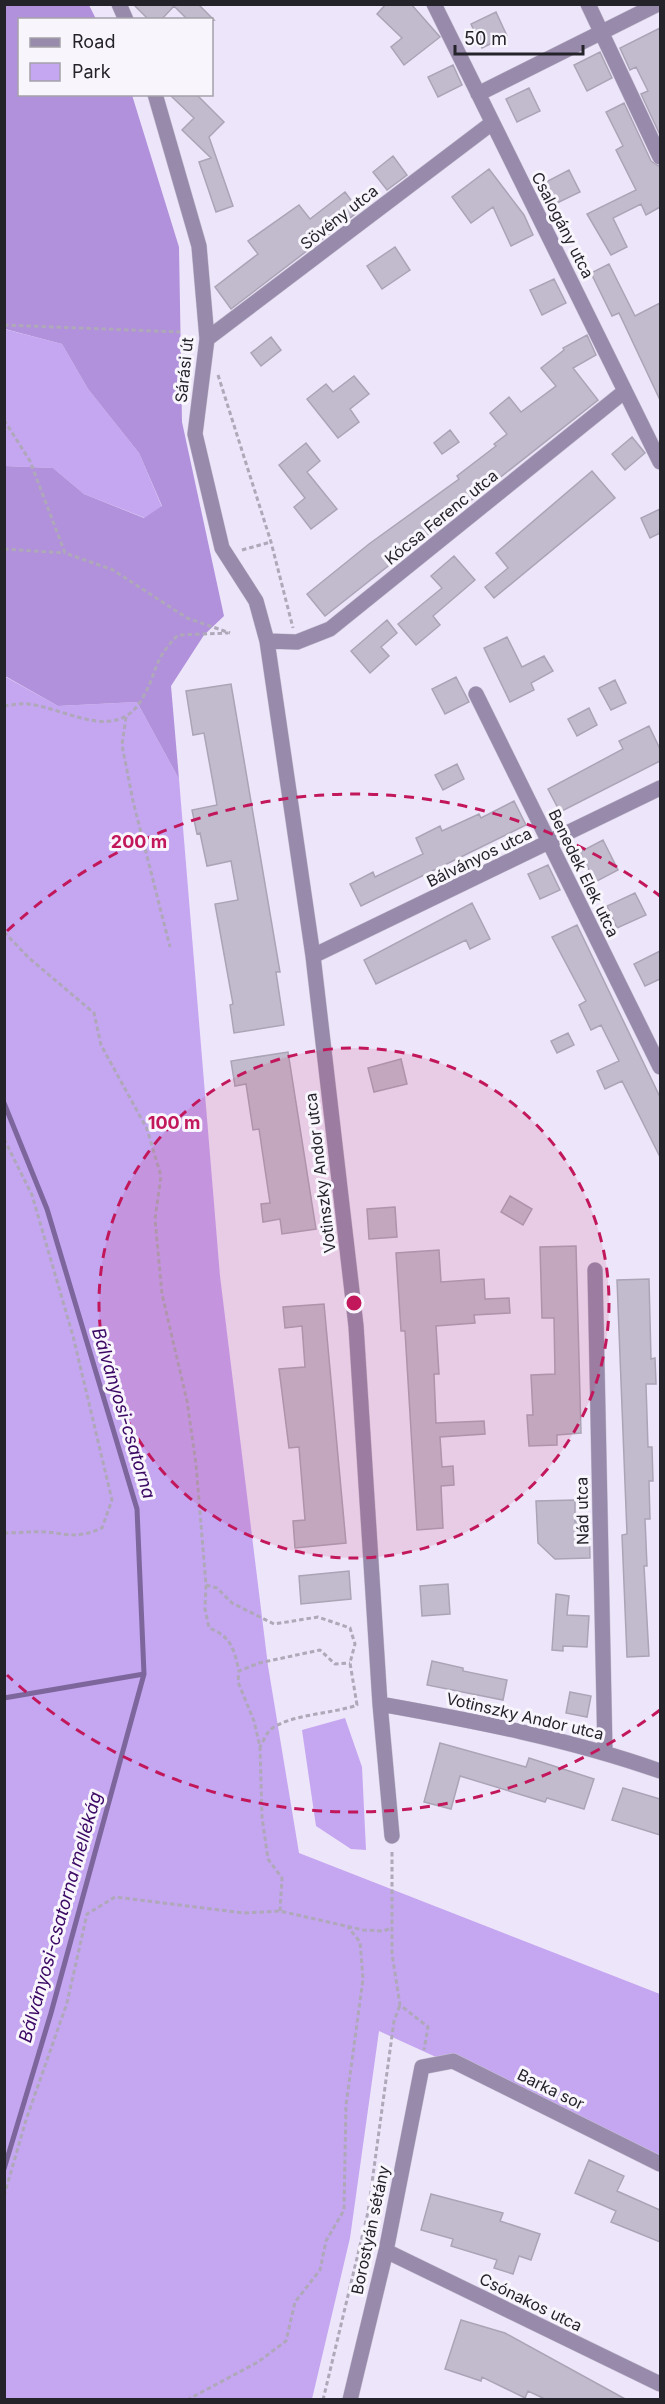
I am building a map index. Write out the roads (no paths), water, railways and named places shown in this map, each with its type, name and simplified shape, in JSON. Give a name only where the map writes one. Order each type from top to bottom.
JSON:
[{"type":"street","points":[[119,4],[125,18]]},
{"type":"street","name":"Csalogány utca","points":[[434,4],[660,462]]},
{"type":"street","points":[[588,4],[660,157]]},
{"type":"street","points":[[478,94],[658,4]]},
{"type":"street","name":"Sárási út","points":[[156,96],[199,246],[207,339],[195,434],[222,548],[256,601],[267,641]]},
{"type":"street","name":"Sövény utca","points":[[207,339],[492,123]]},
{"type":"street","name":"Kócsa Ferenc utca","points":[[267,641],[297,642],[330,629],[626,391]]},
{"type":"street","name":"Votinszky Andor utca","points":[[267,641],[313,956],[356,1326],[380,1704],[392,1836]]},
{"type":"street","name":"Benedek Elek utca","points":[[476,694],[660,1067]]},
{"type":"street","name":"Bálványos utca","points":[[313,956],[660,788]]},
{"type":"street","name":"Nád utca","points":[[595,1270],[605,1752]]},
{"type":"street","name":"Votinszky Andor utca","points":[[380,1704],[490,1723],[605,1752],[660,1771]]},
{"type":"street","name":"Barka sor","points":[[422,2067],[453,2061],[660,2164]]},
{"type":"street","name":"Borostyán sétány","points":[[350,2400],[386,2251],[422,2067]]},
{"type":"street","name":"Csónakos utca","points":[[386,2251],[660,2384]]},
{"type":"waterway","name":"Bálványosi-csatorna","points":[[4,1103],[47,1209],[137,1509],[144,1674],[51,2013],[4,2169]]},
{"type":"waterway","name":"Bálványosi-csatorna","points":[[4,1698],[144,1674]]},
{"type":"water label","name":"Bálványosi-csatorna mellékág","points":[[60,1917]]}]
